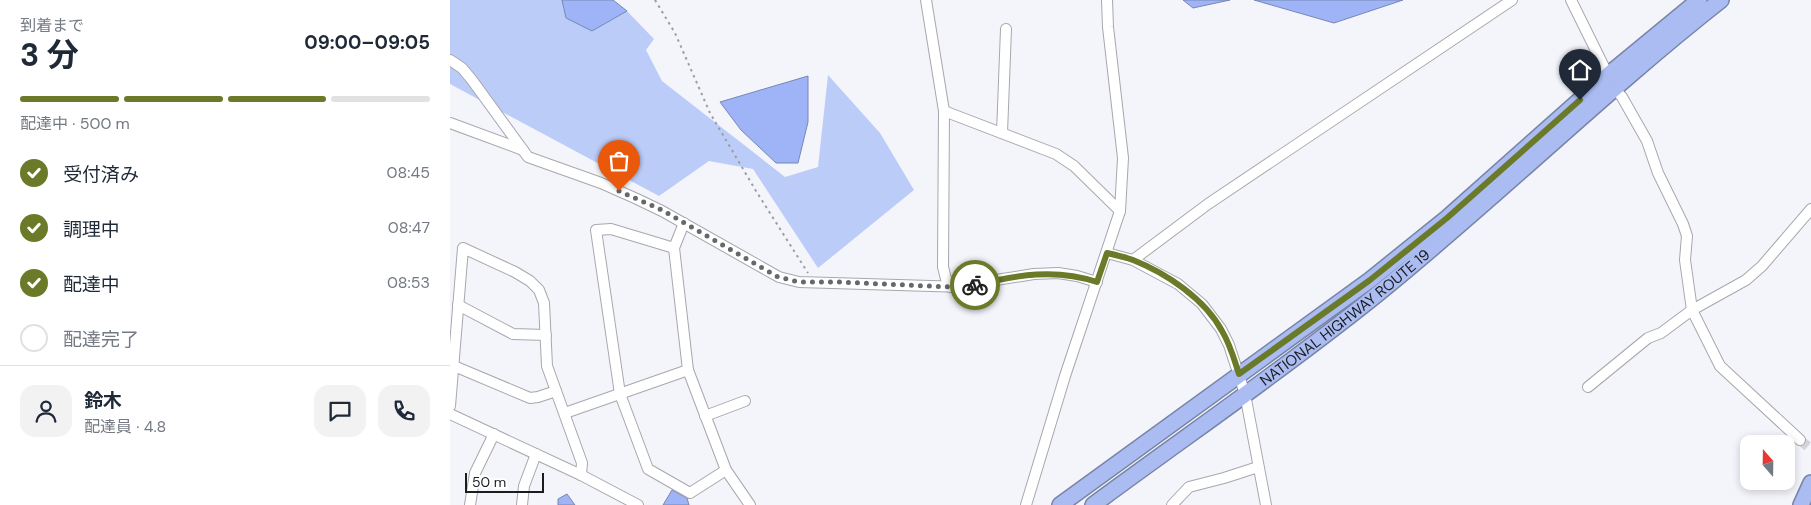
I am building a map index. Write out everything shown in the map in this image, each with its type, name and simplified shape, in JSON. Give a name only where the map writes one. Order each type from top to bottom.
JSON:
[{"type":"highway","name":"NATIONAL HIGHWAY ROUTE 19","points":[[1093,505],[1245,394],[1383,289],[1446,236],[1699,0]]},
{"type":"highway","name":"NATIONAL HIGHWAY ROUTE 19","points":[[1060,505],[1386,267],[1611,82],[1721,0]]},
{"type":"highway","points":[[1801,505],[1811,483]]},
{"type":"street","points":[[926,0],[944,111],[943,267],[946,279],[951,287]]},
{"type":"street","points":[[1026,505],[1065,376],[1120,211],[1123,158],[1108,27],[1107,0]]},
{"type":"street","points":[[1133,260],[1208,204],[1512,0]]},
{"type":"street","points":[[1571,0],[1611,82],[1647,140],[1658,173],[1685,230],[1687,236],[1686,260],[1692,310],[1720,366],[1800,440]]},
{"type":"street","points":[[1002,134],[1006,29]]},
{"type":"street","points":[[450,60],[462,68],[472,80],[528,157],[637,198],[778,277],[799,282],[964,287],[1034,274],[1058,273],[1097,282]]},
{"type":"street","points":[[944,111],[1056,154],[1074,166],[1120,211]]},
{"type":"street","points":[[450,123],[523,150]]},
{"type":"street","points":[[1588,387],[1648,338],[1661,333],[1692,310],[1746,280],[1762,266],[1811,209]]},
{"type":"street","points":[[684,223],[674,248],[688,370],[726,470],[750,505]]},
{"type":"street","points":[[674,248],[611,229],[596,230],[620,394],[648,468],[690,493],[726,470]]},
{"type":"street","points":[[450,406],[463,248],[515,272],[534,284],[539,290],[544,303],[547,366],[582,463],[581,476]]},
{"type":"street","points":[[1107,253],[1133,260],[1178,284],[1202,304],[1221,329],[1229,345],[1245,394],[1266,505]]},
{"type":"street","points":[[458,305],[513,334],[546,335]]},
{"type":"street","points":[[454,366],[530,398],[556,391]]},
{"type":"street","points":[[565,414],[688,370]]},
{"type":"street","points":[[705,416],[745,401]]},
{"type":"street","points":[[450,414],[638,505]]},
{"type":"street","points":[[470,505],[475,472],[494,434]]},
{"type":"street","points":[[522,505],[524,486],[536,454]]},
{"type":"street","points":[[1172,505],[1189,487],[1258,467]]},
{"type":"path","points":[[655,0],[675,33],[710,114],[813,282]]},
{"type":"shaded area","points":[[450,0],[562,0],[566,18],[592,31],[627,11],[654,39],[646,50],[662,81],[785,177],[818,167],[828,75],[880,133],[914,190],[818,268],[753,169],[709,161],[659,196],[450,84]]},
{"type":"shaded area","points":[[562,0],[613,0],[627,11],[592,31],[566,18]]},
{"type":"shaded area","points":[[1183,0],[1230,0],[1193,8]]},
{"type":"shaded area","points":[[1254,0],[1403,0],[1334,23]]},
{"type":"shaded area","points":[[808,76],[808,122],[798,163],[776,163],[741,130],[720,102]]},
{"type":"shaded area","points":[[672,490],[687,498],[689,505],[663,505]]},
{"type":"shaded area","points":[[567,494],[575,505],[558,505],[558,499]]},
{"type":"tunnel","points":[[1800,440],[1811,449]]},
{"type":"way so far","points":[[619,191],[662,210],[778,277],[799,282],[951,287],[975,285]]},
{"type":"route","points":[[975,285],[1034,274],[1058,273],[1097,282],[1107,253],[1133,260],[1178,284],[1202,304],[1221,329],[1239,374],[1370,280],[1447,218],[1580,100]]}]
